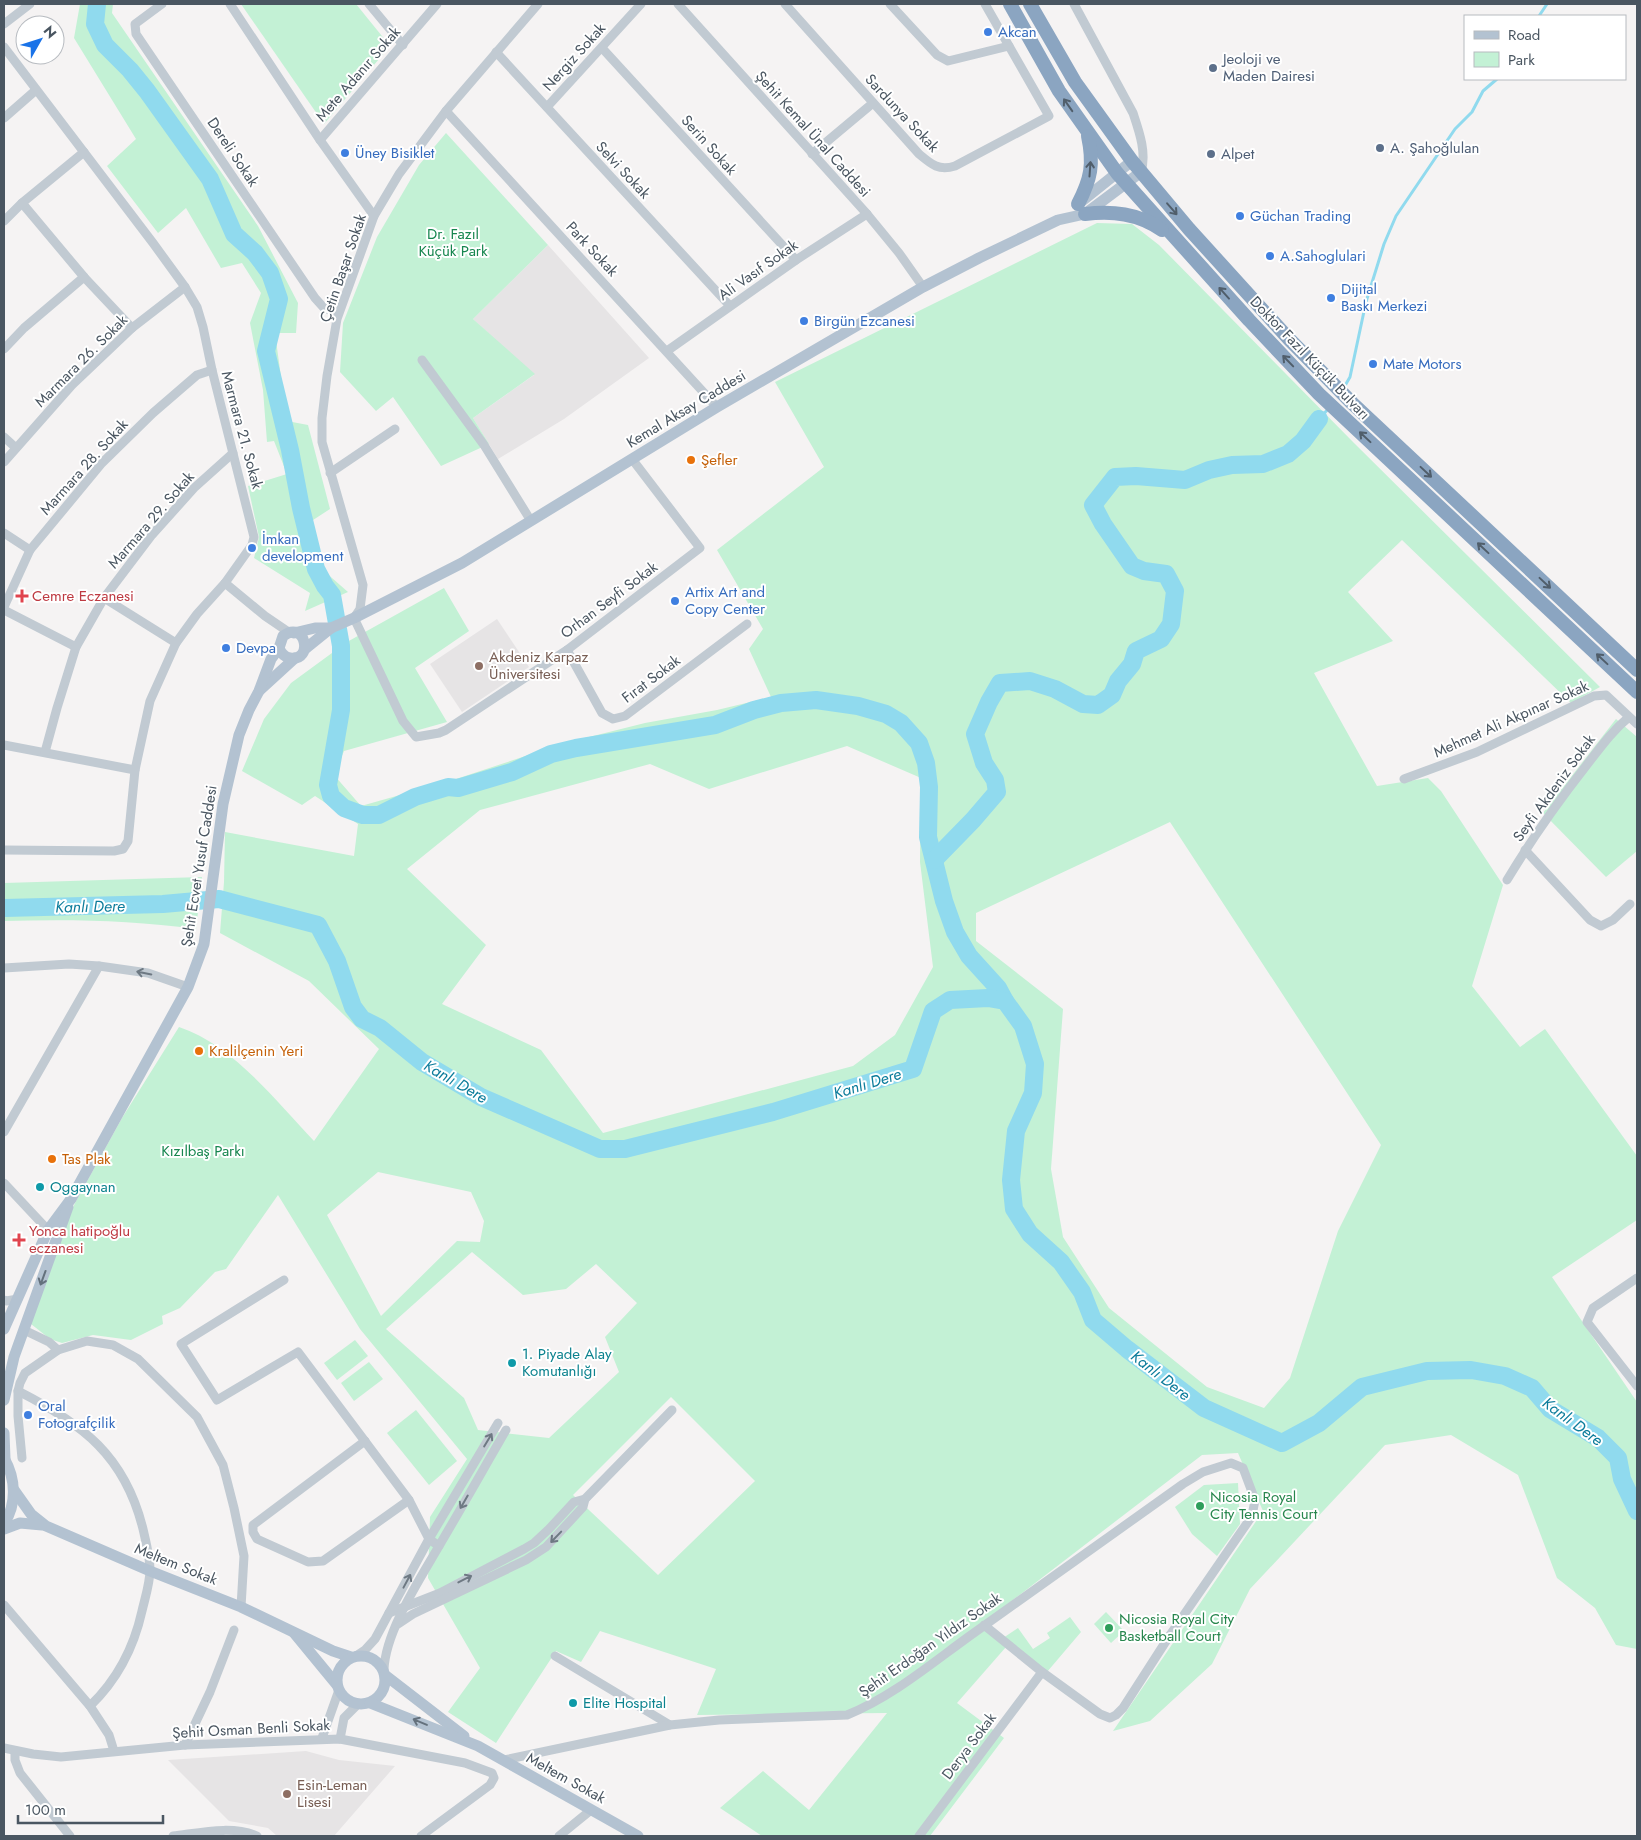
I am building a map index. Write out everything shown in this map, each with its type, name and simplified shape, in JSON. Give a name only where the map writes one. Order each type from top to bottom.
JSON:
[{"type":"highway","name":"Doktor Fazıl Küçük Bulvarı","points":[[1010,4],[1059,91],[1086,131],[1122,178],[1176,240],[1319,394],[1637,692]]},
{"type":"highway","name":"Doktor Fazıl Küçük Bulvarı","points":[[1030,4],[1075,82],[1136,166],[1189,229],[1289,339],[1352,403],[1637,670]]},
{"type":"highway","points":[[1086,131],[1091,150],[1091,170],[1081,209],[1135,216],[1153,224],[1176,240]]},
{"type":"main road","name":"Kemal Aksay Caddesi","points":[[305,649],[331,628],[462,563],[717,407],[923,287],[1081,209],[1136,166]]},
{"type":"main road","name":"Kemal Aksay Caddesi","points":[[292,633],[315,628],[331,628]]},
{"type":"main road","points":[[292,633],[298,634],[304,640],[305,649],[301,655],[295,658],[259,691],[271,659],[283,636],[292,633]]},
{"type":"main road","points":[[279,646],[283,655],[287,658],[295,658]]},
{"type":"main road","name":"Şehit Ecvet Yusuf Caddesi","points":[[4,1328],[48,1230],[71,1199],[176,1012],[188,987],[204,944],[223,804],[230,769],[239,734],[259,691]]},
{"type":"main road","name":"Şehit Ecvet Yusuf Caddesi","points":[[4,1400],[14,1357],[60,1234],[71,1199]]},
{"type":"main road","points":[[4,1433],[4,1459],[11,1474],[14,1490],[13,1504],[4,1524]]},
{"type":"main road","name":"Meltem Sokak","points":[[14,1490],[31,1514],[46,1526]]},
{"type":"main road","name":"Meltem Sokak","points":[[4,1529],[28,1522],[46,1526],[150,1571],[241,1607],[333,1651],[353,1656]]},
{"type":"main road","name":"Meltem Sokak","points":[[293,1632],[338,1688]]},
{"type":"main road","points":[[353,1656],[369,1656],[380,1664],[384,1673],[385,1683],[383,1691],[377,1698],[364,1703],[344,1698],[338,1688],[337,1673],[340,1667],[353,1656]]},
{"type":"main road","name":"Meltem Sokak","points":[[384,1673],[478,1746]]},
{"type":"main road","name":"Meltem Sokak","points":[[364,1703],[478,1746],[638,1836]]},
{"type":"street","points":[[4,24],[30,4]]},
{"type":"street","name":"Dereli Sokak","points":[[162,4],[135,24],[136,34],[315,298],[324,308],[338,313]]},
{"type":"street","points":[[230,4],[320,140],[374,216]]},
{"type":"street","points":[[369,4],[402,45]]},
{"type":"street","name":"Mete Adanır Sokak","points":[[320,140],[436,4]]},
{"type":"street","name":"Çetin Başar Sokak","points":[[354,618],[360,609],[363,585],[322,442],[326,376],[338,313],[374,216],[399,174],[446,111],[538,4]]},
{"type":"street","name":"Nergiz Sokak","points":[[547,107],[641,4]]},
{"type":"street","name":"Şehit Kemal Ünal Caddesi","points":[[678,4],[867,214],[899,253],[923,287]]},
{"type":"street","name":"Sardunya Sokak","points":[[785,4],[873,103],[934,167],[946,169],[955,166],[1049,116],[1009,46]]},
{"type":"street","points":[[890,4],[937,55],[948,61],[1009,46],[985,4]]},
{"type":"street","points":[[1074,4],[1133,113],[1144,159],[1136,166]]},
{"type":"street","name":"Marmara 21. Sokak","points":[[4,47],[154,243],[197,307],[254,537],[252,545],[225,583],[197,614],[176,643],[150,701],[135,770],[128,841],[123,849],[114,851],[4,850]]},
{"type":"street","name":"Serin Sokak","points":[[602,48],[796,260]]},
{"type":"street","name":"Selvi Sokak","points":[[496,52],[730,306]]},
{"type":"street","points":[[4,118],[36,90]]},
{"type":"street","points":[[812,154],[873,103]]},
{"type":"street","name":"Park Sokak","points":[[446,111],[717,407]]},
{"type":"street","points":[[4,220],[84,152]]},
{"type":"street","points":[[22,203],[84,276],[132,328]]},
{"type":"street","name":"Ali Vasıf Sokak","points":[[666,351],[796,260],[867,214]]},
{"type":"street","points":[[4,349],[24,328],[84,276]]},
{"type":"street","name":"Marmara 26. Sokak","points":[[4,462],[72,385],[132,328],[185,287]]},
{"type":"street","points":[[422,360],[484,445],[531,521]]},
{"type":"street","name":"Marmara 28. Sokak","points":[[4,609],[30,550],[102,463],[153,413],[197,375],[212,370]]},
{"type":"street","points":[[330,474],[395,429]]},
{"type":"street","points":[[4,437],[16,448]]},
{"type":"street","name":"Marmara 29. Sokak","points":[[45,752],[76,647],[104,598],[151,536],[194,488],[233,453]]},
{"type":"street","name":"Orhan Seyfi Sokak","points":[[354,618],[403,721],[416,737],[432,735],[446,730],[567,650],[700,548],[632,459]]},
{"type":"street","points":[[4,533],[30,550]]},
{"type":"street","points":[[225,583],[265,616],[292,633]]},
{"type":"street","points":[[104,598],[176,643]]},
{"type":"street","points":[[4,609],[76,647]]},
{"type":"street","points":[[265,616],[275,631],[279,646]]},
{"type":"street","name":"Fırat Sokak","points":[[567,650],[602,713],[613,719],[624,716],[747,624]]},
{"type":"street","name":"Mehmet Ali Akpınar Sokak","points":[[1404,779],[1477,752],[1600,694],[1606,695],[1629,717]]},
{"type":"street","points":[[1629,717],[1637,724]]},
{"type":"street","name":"Seyfi Akdeniz Sokak","points":[[1506,880],[1524,850],[1570,786],[1616,727],[1629,717]]},
{"type":"street","points":[[4,744],[135,770]]},
{"type":"street","points":[[1524,850],[1590,920],[1601,926],[1613,920],[1630,904]]},
{"type":"street","points":[[4,968],[69,964],[99,966],[148,973],[188,987]]},
{"type":"street","points":[[4,1132],[99,966]]},
{"type":"street","points":[[4,1183],[48,1230]]},
{"type":"street","points":[[1637,1278],[1593,1308],[1586,1322],[1637,1386]]},
{"type":"street","points":[[284,1280],[181,1344],[217,1400],[298,1352],[409,1500],[429,1539],[439,1546]]},
{"type":"street","points":[[4,1300],[18,1299]]},
{"type":"street","points":[[24,1330],[49,1342],[58,1350]]},
{"type":"street","points":[[22,1458],[18,1391],[25,1373],[58,1350],[87,1341],[113,1345],[138,1359],[197,1417],[223,1465],[244,1556],[241,1607]]},
{"type":"street","points":[[18,1391],[80,1428],[104,1451],[131,1490],[146,1540],[150,1571],[138,1630],[128,1654],[111,1682],[90,1706]]},
{"type":"street","points":[[397,1625],[413,1614],[526,1560],[546,1546],[583,1507],[585,1499],[672,1410]]},
{"type":"street","points":[[353,1656],[364,1650],[375,1639],[429,1539],[498,1423]]},
{"type":"street","points":[[384,1673],[384,1658],[405,1607],[506,1430]]},
{"type":"street","points":[[365,1441],[253,1525],[253,1532],[257,1538],[308,1562],[323,1561],[409,1500]]},
{"type":"street","name":"Şehit Erdoğan Yıldız Sokak","points":[[504,1760],[670,1725],[719,1720],[847,1715],[861,1709],[900,1685],[1182,1484],[1203,1472],[1231,1464],[1243,1468],[1255,1500],[1252,1516],[1170,1635],[1123,1708],[1110,1718],[1100,1714],[1042,1672]]},
{"type":"street","points":[[389,1613],[440,1592],[524,1550],[549,1529],[574,1502],[585,1499]]},
{"type":"street","points":[[4,1605],[90,1706],[109,1735],[114,1751]]},
{"type":"street","points":[[984,1625],[1042,1672]]},
{"type":"street","points":[[185,1745],[210,1692],[234,1630]]},
{"type":"street","points":[[554,1656],[670,1725]]},
{"type":"street","name":"Derya Sokak","points":[[919,1836],[1042,1672]]},
{"type":"street","points":[[322,1738],[338,1688]]},
{"type":"street","points":[[340,1739],[344,1718],[364,1703]]},
{"type":"street","name":"Şehit Osman Benli Sokak","points":[[4,1748],[61,1757],[185,1745],[322,1738],[340,1739],[465,1763],[492,1773],[494,1778],[490,1785],[422,1836]]},
{"type":"street","points":[[15,1751],[14,1760],[20,1773],[70,1836]]},
{"type":"street","points":[[559,1836],[591,1810]]},
{"type":"street","points":[[172,1836],[223,1831],[249,1832],[257,1836]]},
{"type":"shaded area","points":[[548,245],[649,358],[564,419],[498,459],[473,418],[534,375],[473,319]]},
{"type":"shaded area","name":"Akdeniz Karpaz Üniversitesi","points":[[497,619],[529,667],[462,712],[430,664]]},
{"type":"shaded area","name":"Esin-Leman Lisesi","points":[[306,1751],[339,1760],[395,1766],[334,1836],[277,1836],[268,1828],[229,1821],[168,1760]]},
{"type":"green space","points":[[80,4],[113,4],[112,13],[258,226],[298,303],[296,333],[275,333],[287,421],[308,425],[330,509],[310,522],[324,571],[348,592],[305,611],[310,593],[254,558],[259,537],[248,486],[287,474],[274,441],[267,442],[263,390],[250,323],[261,293],[242,263],[221,268],[186,208],[158,233],[107,166],[136,139],[74,38]]},
{"type":"green space","points":[[241,4],[356,4],[390,46],[324,124]]},
{"type":"green space","name":"Dr. Fazıl Küçük Park","points":[[446,133],[548,245],[473,319],[535,374],[473,418],[489,444],[441,466],[393,397],[376,411],[340,372],[343,323],[377,237],[419,165]]},
{"type":"green space","name":"Kızılbaş Parkı","points":[[1097,223],[1132,224],[1159,245],[1354,443],[1600,687],[1571,703],[1402,540],[1348,592],[1393,641],[1314,673],[1377,786],[1428,778],[1441,791],[1503,885],[1472,986],[1520,1047],[1545,1029],[1637,1156],[1637,1220],[1552,1277],[1637,1402],[1637,1649],[1616,1645],[1595,1608],[1557,1578],[1518,1475],[1451,1435],[1385,1445],[1250,1589],[1212,1664],[1150,1721],[1113,1731],[1263,1511],[1238,1453],[1202,1455],[979,1626],[1006,1647],[957,1703],[1004,1738],[930,1836],[762,1836],[720,1808],[763,1771],[809,1810],[887,1713],[697,1715],[716,1669],[600,1631],[581,1662],[556,1651],[496,1743],[448,1712],[480,1668],[428,1578],[430,1517],[467,1459],[360,1329],[278,1195],[226,1269],[215,1272],[180,1308],[162,1316],[163,1324],[131,1340],[93,1335],[62,1343],[50,1339],[31,1324],[35,1293],[75,1203],[122,1118],[179,1027],[217,1046],[235,1060],[269,1092],[314,1141],[379,1049],[309,981],[220,933],[225,832],[354,856],[358,824],[315,796],[302,805],[242,771],[264,719],[291,683],[347,642],[444,588],[469,631],[415,668],[447,722],[344,751],[334,775],[361,806],[453,780],[565,743],[645,723],[717,710],[771,697],[749,649],[763,629],[717,550],[824,467],[775,382]],"holes":[[[847,746],[921,778],[920,862],[933,967],[895,1035],[853,1066],[603,1133],[541,1050],[442,1004],[486,945],[407,869],[480,810],[650,764],[709,789]],[[1170,822],[1381,1145],[1338,1231],[1290,1378],[1264,1408],[1207,1387],[1109,1308],[1063,1237],[1051,1169],[1063,1009],[976,941],[976,913]],[[378,1172],[471,1192],[484,1221],[480,1242],[457,1241],[381,1316],[327,1215]],[[472,1252],[523,1295],[566,1289],[596,1264],[637,1303],[605,1337],[619,1372],[549,1438],[478,1430],[464,1398],[386,1329]],[[671,1397],[755,1481],[658,1575],[573,1495]]]},
{"type":"green space","points":[[1616,719],[1637,737],[1637,851],[1606,877],[1543,813]]},
{"type":"green space","points":[[202,877],[196,929],[100,921],[4,921],[4,883]]},
{"type":"green space","points":[[355,1340],[368,1356],[337,1380],[324,1363]]},
{"type":"green space","points":[[369,1362],[383,1379],[354,1401],[341,1383]]},
{"type":"green space","points":[[416,1410],[457,1461],[429,1485],[387,1433]]},
{"type":"green space","points":[[1238,1483],[1240,1524],[1217,1556],[1192,1534],[1175,1507],[1204,1485]]},
{"type":"green space","name":"Nicosia Royal City Basketball Court","points":[[1106,1612],[1124,1631],[1111,1643],[1094,1624]]},
{"type":"green space","points":[[1070,1617],[1081,1632],[1047,1672],[1003,1638],[1018,1628],[1033,1649],[1050,1638],[1047,1633]]},
{"type":"waterway","points":[[97,4],[95,24],[105,45],[130,70],[147,91],[210,179],[234,234],[255,253],[270,273],[279,299],[266,351],[316,569],[332,595],[341,646],[341,710],[328,785],[331,796],[344,808],[363,815],[379,815],[415,797],[448,787],[458,788],[512,772],[551,754],[576,748],[715,725],[754,710],[781,703],[816,700],[858,706],[886,714],[901,723],[919,743],[926,763],[929,787],[928,837],[944,901],[955,932],[969,956],[998,988],[1005,1001]]},
{"type":"waterway","points":[[1540,15],[1547,4]]},
{"type":"waterway","points":[[1343,389],[1350,377],[1366,302],[1384,244],[1396,216],[1455,129],[1472,112],[1483,91],[1496,80]]},
{"type":"waterway","points":[[1319,419],[1329,408]]},
{"type":"waterway","points":[[934,860],[997,792],[995,780],[984,763],[975,734],[989,702],[1000,683],[1030,681],[1055,689],[1083,704],[1098,705],[1112,695],[1118,681],[1132,664],[1136,651],[1161,639],[1171,624],[1175,591],[1166,574],[1144,571],[1132,566],[1103,524],[1093,505],[1115,477],[1136,476],[1185,480],[1209,470],[1232,465],[1263,464],[1288,454],[1303,441],[1319,419]]},
{"type":"waterway","name":"Kanlı Dere","points":[[4,908],[163,904],[219,899],[318,925],[337,961],[353,1007],[362,1019],[380,1028],[422,1062],[481,1097],[600,1149],[625,1149],[773,1112],[913,1069],[933,1011],[950,1000],[988,998],[1005,1001],[1023,1026],[1035,1064],[1033,1093],[1016,1131],[1011,1180],[1014,1209],[1030,1234],[1061,1262],[1082,1292],[1093,1320],[1127,1349],[1204,1408],[1282,1443],[1319,1423],[1362,1387],[1427,1371],[1471,1370],[1505,1376],[1532,1388],[1550,1409],[1598,1438],[1618,1458],[1622,1479],[1637,1511]]},
{"type":"place","name":"Akcan","points":[[988,32]]},
{"type":"place","name":"Jeoloji ve Maden Dairesi","points":[[1213,68]]},
{"type":"place","name":"A. Şahoğlulan","points":[[1380,148]]},
{"type":"place","name":"Üney Bisiklet","points":[[345,153]]},
{"type":"place","name":"Alpet","points":[[1211,154]]},
{"type":"place","name":"Güchan Trading","points":[[1240,216]]},
{"type":"place","name":"A.Sahoglulari","points":[[1270,256]]},
{"type":"place","name":"Dijital Baskı Merkezi","points":[[1331,298]]},
{"type":"place","name":"Birgün Ezcanesi","points":[[804,321]]},
{"type":"place","name":"Mate Motors","points":[[1373,364]]},
{"type":"place","name":"Şefler","points":[[691,460]]},
{"type":"place","name":"İmkan development","points":[[252,548]]},
{"type":"place","name":"Cemre Eczanesi","points":[[22,596]]},
{"type":"place","name":"Artix Art and Copy Center","points":[[675,601]]},
{"type":"place","name":"Devpa","points":[[226,648]]},
{"type":"place","name":"Akdeniz Karpaz Üniversitesi","points":[[479,666]]},
{"type":"place","name":"Kralilçenin Yeri","points":[[199,1051]]},
{"type":"place","name":"Tas Plak","points":[[52,1159]]},
{"type":"place","name":"Oggaynan","points":[[40,1187]]},
{"type":"place","name":"Yonca hatipoğlu eczanesi","points":[[19,1240]]},
{"type":"place","name":"1. Piyade Alay Komutanlığı","points":[[512,1363]]},
{"type":"place","name":"Oral Fotografçilik","points":[[28,1415]]},
{"type":"place","name":"Nicosia Royal City Tennis Court","points":[[1200,1506]]},
{"type":"place","name":"Nicosia Royal City Basketball Court","points":[[1109,1628]]},
{"type":"place","name":"Elite Hospital","points":[[573,1703]]},
{"type":"place","name":"Esin-Leman Lisesi","points":[[287,1794]]}]
